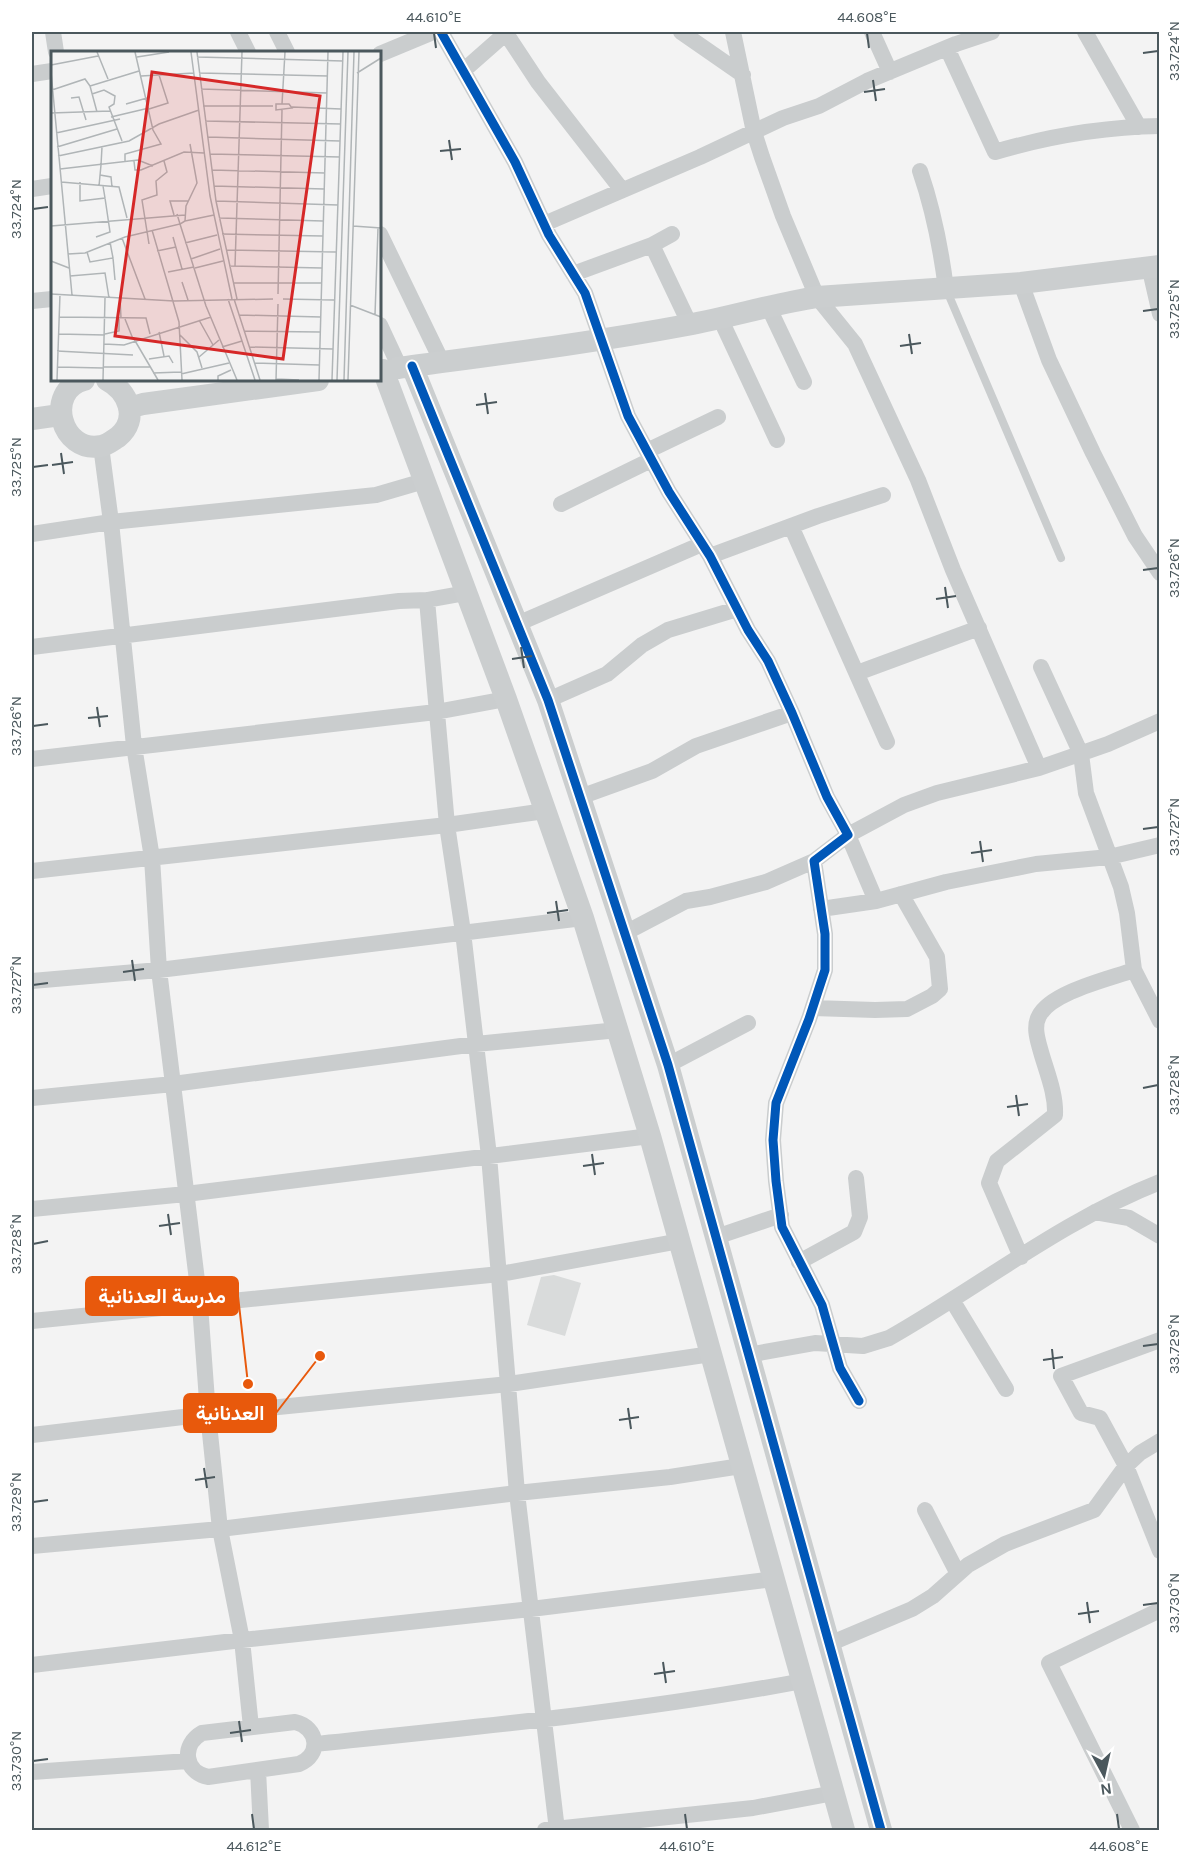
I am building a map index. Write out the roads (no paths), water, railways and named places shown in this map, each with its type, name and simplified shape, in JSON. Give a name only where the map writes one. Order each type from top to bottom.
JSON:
[{"type":"street","points":[[53,32],[56,51]]},
{"type":"street","points":[[238,32],[248,51]]},
{"type":"street","points":[[277,32],[286,51]]},
{"type":"street","points":[[381,54],[433,32]]},
{"type":"street","points":[[441,32],[515,162],[544,224],[585,293],[628,416],[768,661],[827,797],[848,835],[876,901]]},
{"type":"street","points":[[681,32],[743,75]]},
{"type":"street","points":[[733,32],[754,132],[783,216],[817,297],[855,344],[918,480],[952,570],[1039,768]]},
{"type":"street","points":[[873,32],[891,72]]},
{"type":"street","points":[[544,224],[783,118],[819,106],[867,81],[992,32]]},
{"type":"street","points":[[1084,32],[1140,127]]},
{"type":"street","points":[[463,71],[505,33],[538,82],[622,190]]},
{"type":"street","points":[[947,48],[995,152],[1039,140],[1098,130],[1160,126]]},
{"type":"street","points":[[32,74],[51,71]]},
{"type":"street","points":[[920,171],[942,255],[946,289]]},
{"type":"street","points":[[32,189],[51,186]]},
{"type":"street","points":[[573,274],[652,245],[672,234]]},
{"type":"street","points":[[381,236],[442,362]]},
{"type":"street","points":[[652,245],[690,325]]},
{"type":"street","points":[[394,369],[602,340],[690,325],[817,297],[1021,283],[1154,266],[1160,314]]},
{"type":"street","points":[[1021,283],[1049,360],[1100,468],[1135,536],[1160,573]]},
{"type":"street","points":[[32,301],[51,299]]},
{"type":"street","points":[[768,306],[804,382]]},
{"type":"street","points":[[720,318],[777,440]]},
{"type":"street","points":[[381,329],[424,480],[506,699],[583,918],[618,1030],[680,1241],[844,1830]]},
{"type":"street","points":[[394,369],[518,624],[548,700],[668,1065],[881,1830]]},
{"type":"street","points":[[79,381],[68,390],[62,402],[60,415],[64,428],[73,438],[85,445],[101,446],[122,434],[128,422],[129,408],[126,395],[117,385],[109,381]]},
{"type":"street","points":[[129,408],[143,404],[311,381]]},
{"type":"street","points":[[32,419],[60,415]]},
{"type":"street","points":[[561,504],[718,417]]},
{"type":"street","points":[[101,446],[134,746],[152,858],[159,970],[200,1305],[220,1529],[242,1640],[251,1727]]},
{"type":"street","points":[[32,534],[111,522],[376,495],[424,480]]},
{"type":"street","points":[[518,624],[706,550],[791,526],[884,495]]},
{"type":"street","points":[[791,526],[887,742]]},
{"type":"street","points":[[32,647],[427,600],[466,593]]},
{"type":"street","points":[[427,600],[447,825],[463,932],[489,1156],[517,1493],[553,1830],[753,1808],[834,1793]]},
{"type":"street","points":[[548,700],[607,674],[642,645],[668,630],[737,609]]},
{"type":"street","points":[[857,673],[979,628]]},
{"type":"street","points":[[1041,667],[1082,754],[1086,793],[1121,886],[1134,970],[1160,1021]]},
{"type":"street","points":[[32,759],[436,712],[506,699]]},
{"type":"street","points":[[580,797],[652,771],[696,746],[792,713]]},
{"type":"street","points":[[625,933],[686,901],[766,882],[814,861],[848,835],[904,806],[937,793],[1039,768],[1082,754],[1160,721]]},
{"type":"street","points":[[32,871],[447,825],[545,811]]},
{"type":"street","points":[[821,909],[876,901],[946,882],[1036,864],[1109,857],[1160,845]]},
{"type":"street","points":[[814,861],[825,934],[825,970],[813,1008],[776,1103],[774,1140],[776,1181],[782,1227],[822,1305],[831,1344],[840,1368],[859,1401]]},
{"type":"street","points":[[813,1008],[908,1009],[932,996],[940,988],[937,957],[901,894]]},
{"type":"street","points":[[32,981],[159,970],[583,918],[617,911]]},
{"type":"street","points":[[1021,1257],[989,1183],[997,1161],[1055,1116],[1055,1101],[1036,1036],[1038,1017],[1051,1002],[1081,988],[1134,970]]},
{"type":"street","points":[[668,1065],[748,1023]]},
{"type":"street","points":[[32,1098],[172,1084],[476,1044],[618,1030]]},
{"type":"street","points":[[32,1209],[186,1194],[650,1136]]},
{"type":"street","points":[[799,1262],[854,1232],[860,1217],[856,1178]]},
{"type":"street","points":[[748,1355],[815,1343],[863,1346],[889,1338],[1095,1212],[1125,1195],[1160,1182]]},
{"type":"street","points":[[1095,1212],[1129,1218],[1160,1236]]},
{"type":"street","points":[[716,1237],[781,1215]]},
{"type":"street","points":[[32,1321],[500,1274],[680,1241]]},
{"type":"street","points":[[952,1300],[1006,1389]]},
{"type":"street","points":[[1160,1340],[1061,1376],[1081,1413],[1100,1418],[1126,1466],[1160,1551]]},
{"type":"street","points":[[32,1435],[208,1414],[509,1384],[711,1354]]},
{"type":"street","points":[[829,1644],[912,1609],[933,1596],[968,1565],[1005,1544],[1094,1510],[1126,1466],[1140,1453],[1160,1441]]},
{"type":"street","points":[[32,1546],[220,1529],[670,1477],[741,1466]]},
{"type":"street","points":[[925,1510],[958,1574]]},
{"type":"street","points":[[32,1665],[242,1640],[531,1610],[774,1579]]},
{"type":"street","points":[[1132,1830],[1049,1663],[1160,1610]]},
{"type":"street","points":[[315,1744],[543,1720],[717,1697],[803,1681]]},
{"type":"street","points":[[295,1722],[301,1723],[311,1731],[315,1744],[312,1754],[304,1762],[208,1777],[195,1772],[188,1761],[188,1748],[202,1733],[295,1722]]},
{"type":"street","points":[[819,1740],[854,1731]]},
{"type":"street","points":[[32,1772],[188,1761]]},
{"type":"street","points":[[258,1770],[261,1830]]},
{"type":"lane","points":[[946,289],[1061,558]]},
{"type":"place","name":"العدنانية","points":[[320,1356]]},
{"type":"place","name":"مدرسة العدنانية","points":[[248,1384]]}]
